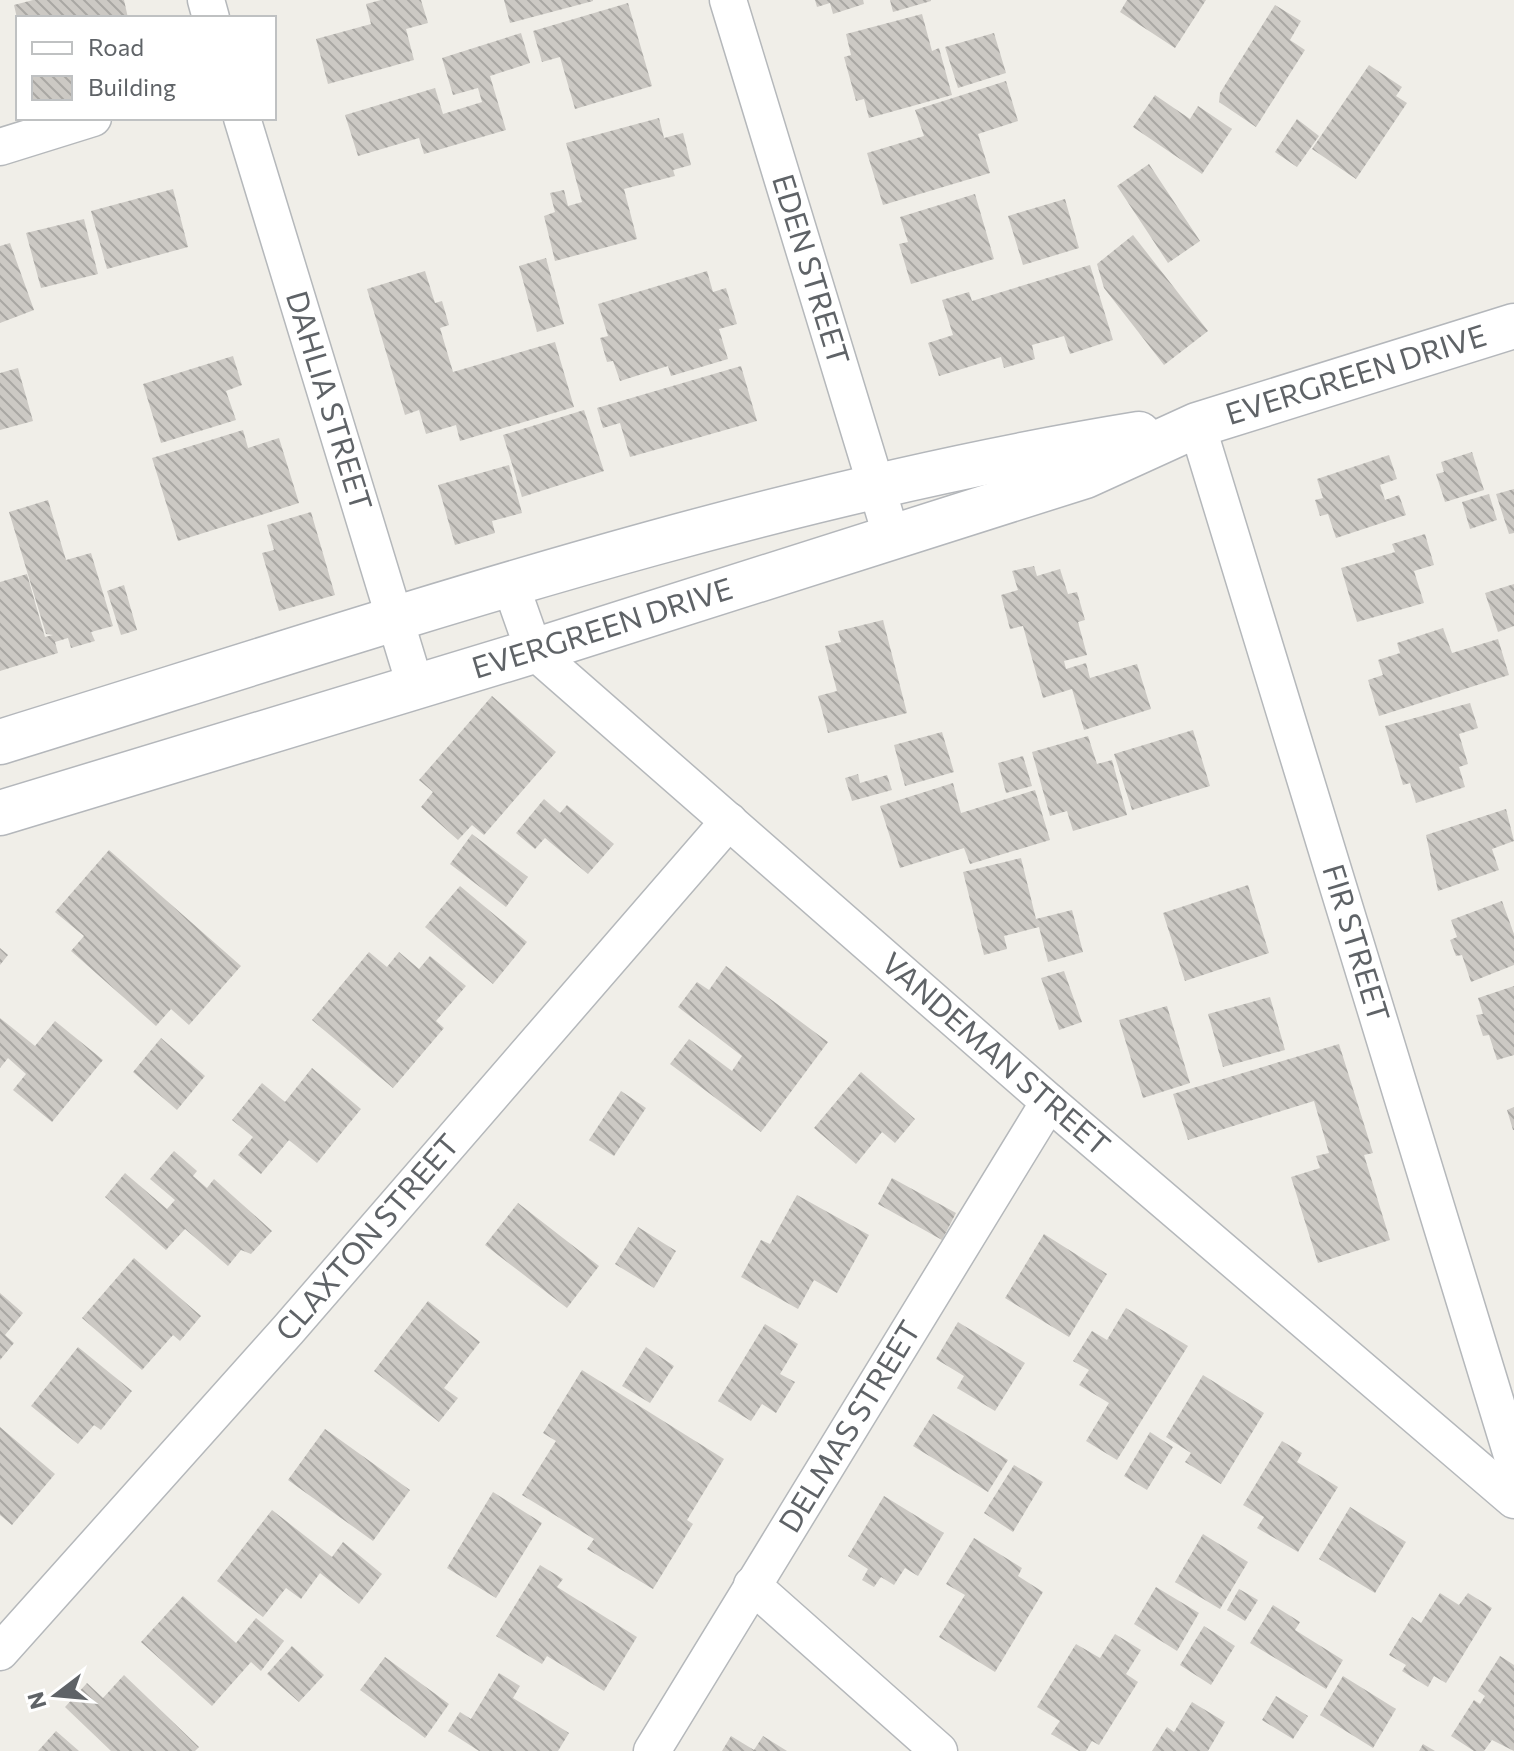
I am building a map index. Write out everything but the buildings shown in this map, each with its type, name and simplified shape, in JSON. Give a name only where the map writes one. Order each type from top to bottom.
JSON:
[{"type":"street","name":"EDEN STREET","points":[[728,0],[892,538]]},
{"type":"street","points":[[0,147],[87,120]]},
{"type":"street","name":"DAHLIA STREET","points":[[243,120],[415,685]]},
{"type":"street","name":"EVERGREEN DRIVE","points":[[0,813],[534,651],[1085,476],[1197,425],[1514,326]]},
{"type":"street","name":"EVERGREEN DRIVE","points":[[0,742],[637,547],[877,486],[1093,441],[1197,425]]},
{"type":"street","name":"FIR STREET","points":[[1197,425],[1514,1462]]},
{"type":"street","name":"VANDEMAN STREET","points":[[511,586],[534,651],[1049,1102],[1514,1500]]},
{"type":"street","name":"CLAXTON STREET","points":[[0,1652],[288,1330],[729,821]]},
{"type":"street","name":"DELMAS STREET","points":[[652,1751],[1049,1102]]},
{"type":"street","points":[[752,1585],[939,1751]]}]
